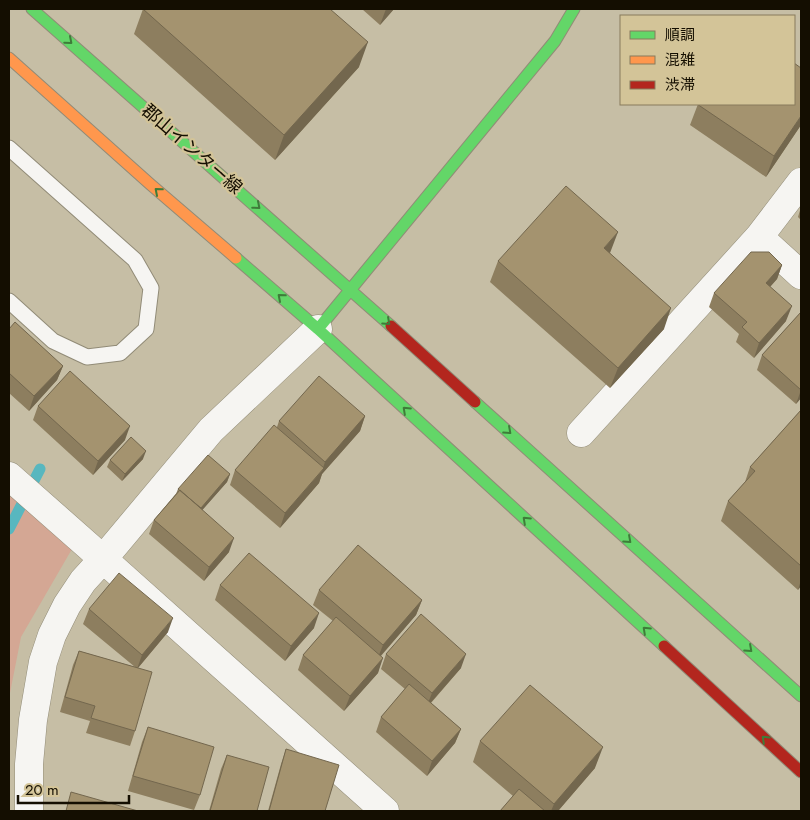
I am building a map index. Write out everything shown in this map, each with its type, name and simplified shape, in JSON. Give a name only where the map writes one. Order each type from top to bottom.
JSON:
[{"type":"street","name":"郡山インター線","points":[[32,9],[351,290],[801,696]]},
{"type":"street","points":[[29,811],[29,764],[33,720],[44,662],[52,635],[67,605],[83,581],[211,430],[318,329],[555,41],[574,9]]},
{"type":"street","points":[[9,58],[150,184],[318,329],[801,772]]},
{"type":"street","points":[[581,433],[759,237],[801,182]]},
{"type":"street","points":[[759,237],[801,275]]},
{"type":"street","points":[[9,476],[385,811]]},
{"type":"lane","points":[[9,148],[135,260],[151,288],[146,329],[120,354],[87,357],[53,341],[9,301]]},
{"type":"shaded area","points":[[9,493],[72,549],[21,637],[9,698]]},
{"type":"building","points":[[143,9],[330,9],[368,42],[284,135]]},
{"type":"building","points":[[795,64],[801,68],[801,116],[774,156],[698,105],[795,105]]},
{"type":"building","points":[[566,186],[618,232],[604,248],[671,308],[618,368],[498,261]]},
{"type":"building","points":[[751,252],[769,252],[782,265],[766,283],[792,306],[759,343],[742,327],[747,322],[714,293]]},
{"type":"building","points":[[801,312],[801,390],[762,355]]},
{"type":"building","points":[[15,322],[63,366],[34,396],[9,373],[9,329]]},
{"type":"building","points":[[70,371],[130,426],[98,461],[38,406]]},
{"type":"building","points":[[319,376],[365,416],[325,462],[279,421]]},
{"type":"building","points":[[801,410],[801,566],[728,501],[755,471],[750,467]]},
{"type":"building","points":[[274,425],[324,468],[285,513],[235,470]]},
{"type":"building","points":[[131,437],[146,451],[125,474],[110,460]]},
{"type":"building","points":[[208,455],[230,474],[201,508],[178,489]]},
{"type":"building","points":[[180,490],[234,538],[209,567],[154,520]]},
{"type":"building","points":[[358,545],[422,600],[383,645],[319,590]]},
{"type":"building","points":[[249,553],[319,613],[291,646],[220,585]]},
{"type":"building","points":[[119,573],[173,618],[142,655],[89,609]]},
{"type":"building","points":[[421,614],[466,654],[432,693],[386,654]]},
{"type":"building","points":[[336,617],[383,658],[350,696],[303,655]]},
{"type":"building","points":[[79,651],[152,672],[135,731],[91,718],[95,706],[65,697]]},
{"type":"building","points":[[409,684],[461,729],[432,761],[381,717]]},
{"type":"building","points":[[530,685],[603,747],[554,804],[480,741]]},
{"type":"building","points":[[148,727],[214,747],[200,795],[133,776]]},
{"type":"building","points":[[286,749],[339,765],[325,811],[269,811]]},
{"type":"building","points":[[227,755],[269,767],[257,811],[210,811]]},
{"type":"building","points":[[519,789],[545,811],[500,811]]},
{"type":"building","points":[[71,792],[138,811],[66,811]]},
{"type":"waterway","points":[[9,529],[40,469]]},
{"type":"traffic: fast","points":[[32,9],[391,326]]},
{"type":"traffic: fast","points":[[318,329],[555,41],[574,9]]},
{"type":"traffic: fast","points":[[236,258],[318,329],[664,646]]},
{"type":"traffic: fast","points":[[475,402],[801,696]]},
{"type":"traffic: slow","points":[[9,58],[236,258]]},
{"type":"traffic: jam","points":[[391,326],[475,402]]},
{"type":"traffic: jam","points":[[664,646],[801,772]]}]
